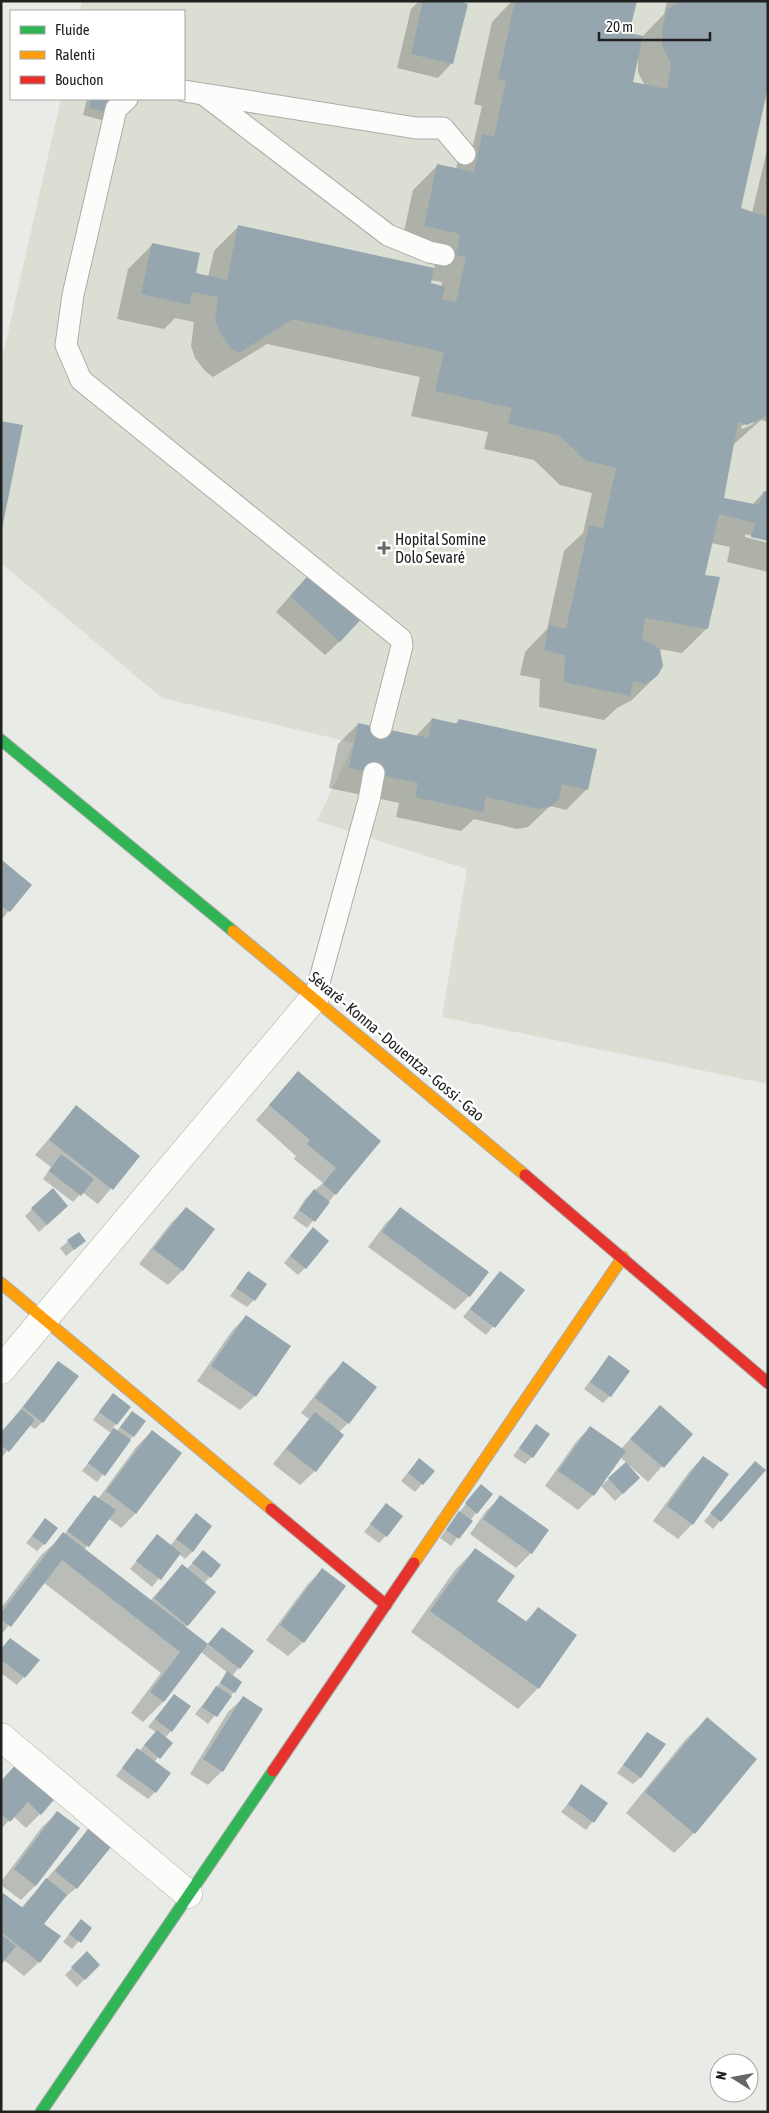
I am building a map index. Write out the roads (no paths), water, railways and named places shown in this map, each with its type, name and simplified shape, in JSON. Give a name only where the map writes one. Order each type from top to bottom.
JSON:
[{"type":"street","name":"Sévaré - Konna - Douentza - Gossi - Gao","points":[[1,740],[314,997],[768,1383]]},
{"type":"street","points":[[1,1370],[314,997]]},
{"type":"street","points":[[41,2112],[622,1257]]},
{"type":"street","points":[[1,1283],[386,1605]]},
{"type":"street","points":[[1,1737],[188,1894]]},
{"type":"lane","points":[[194,93],[416,128],[443,128],[465,154]]},
{"type":"lane","points":[[194,93],[388,235],[429,252],[444,255]]},
{"type":"lane","points":[[126,100],[116,109],[72,295],[66,345],[81,380],[401,639],[402,646],[381,728]]},
{"type":"lane","points":[[314,997],[369,800],[374,773]]},
{"type":"place","name":"Hopital Somine Dolo Sevaré","points":[[384,548]]}]
